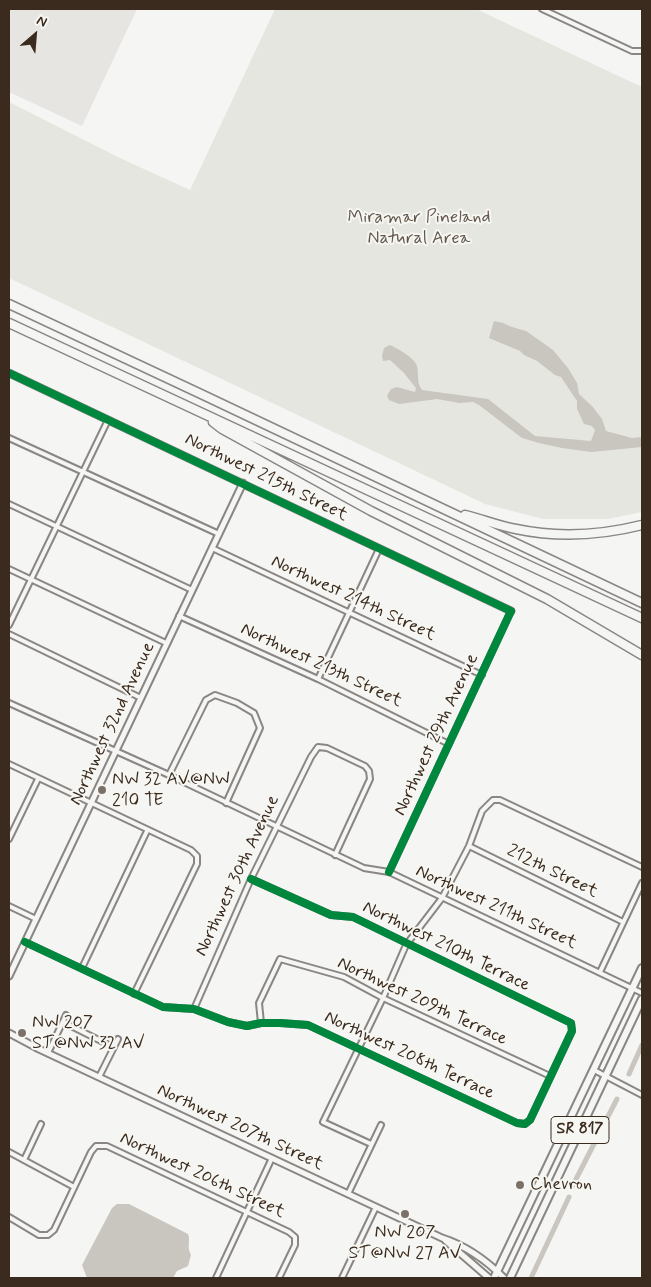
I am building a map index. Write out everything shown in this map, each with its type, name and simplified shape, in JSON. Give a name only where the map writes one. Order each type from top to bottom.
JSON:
[{"type":"highway","points":[[9,304],[642,603]]},
{"type":"highway","points":[[9,323],[642,618]]},
{"type":"highway","points":[[202,413],[222,429],[428,540],[531,590],[642,656]]},
{"type":"highway","points":[[446,510],[499,525],[537,533],[594,534],[642,525]]},
{"type":"main road","name":"SR 817","points":[[494,1278],[642,968]]},
{"type":"main road","name":"SR 817","points":[[510,1278],[642,999]]},
{"type":"main road","points":[[542,1178],[554,1184]]},
{"type":"street","points":[[542,9],[632,51],[642,52]]},
{"type":"street","name":"Northwest 215th Street","points":[[9,373],[511,611]]},
{"type":"street","points":[[9,625],[108,420]]},
{"type":"street","points":[[9,438],[219,534]]},
{"type":"street","name":"Northwest 32nd Avenue","points":[[9,976],[243,483]]},
{"type":"street","points":[[9,504],[192,590]]},
{"type":"street","name":"Northwest 214th Street","points":[[212,548],[482,676]]},
{"type":"street","points":[[318,679],[379,549]]},
{"type":"street","points":[[9,569],[166,643]]},
{"type":"street","name":"Northwest 29th Avenue","points":[[389,872],[511,611]]},
{"type":"street","name":"Northwest 213th Street","points":[[180,616],[318,679],[449,744]]},
{"type":"street","points":[[9,634],[141,698]]},
{"type":"street","points":[[169,776],[206,700],[215,695],[237,703],[254,713],[260,728],[226,803]]},
{"type":"street","name":"Northwest 211th Street","points":[[9,702],[364,868],[389,872],[642,993]]},
{"type":"street","name":"Northwest 30th Avenue","points":[[194,1009],[251,879],[311,757],[318,748],[327,748],[365,766],[369,771],[370,779],[335,855]]},
{"type":"street","points":[[9,764],[191,850],[197,856],[197,864],[134,994]]},
{"type":"street","points":[[9,839],[38,779]]},
{"type":"street","points":[[372,1144],[323,1122],[383,998],[406,944],[442,898],[469,846],[482,811],[492,800],[500,800],[642,867]]},
{"type":"street","points":[[82,968],[147,830]]},
{"type":"street","name":"212th Street","points":[[469,846],[623,922]]},
{"type":"street","name":"Northwest 210th Terrace","points":[[251,879],[331,915],[353,917],[571,1023],[572,1031],[550,1076]]},
{"type":"street","points":[[600,972],[642,883]]},
{"type":"street","points":[[9,906],[36,919]]},
{"type":"street","name":"Northwest 208th Terrace","points":[[25,942],[162,1007],[194,1009],[228,1022],[247,1026],[280,1022],[308,1025],[517,1123],[525,1124],[530,1120],[550,1076]]},
{"type":"street","name":"Northwest 209th Terrace","points":[[261,1023],[259,1003],[280,959],[344,977],[383,998],[550,1076]]},
{"type":"street","points":[[48,1053],[66,1015]]},
{"type":"street","points":[[62,1022],[113,1047]]},
{"type":"street","name":"Northwest 207th Street","points":[[9,1034],[442,1238],[459,1244],[470,1250],[504,1278]]},
{"type":"street","points":[[99,1077],[118,1039]]},
{"type":"street","points":[[594,1070],[642,1095]]},
{"type":"street","points":[[24,1160],[41,1124]]},
{"type":"street","points":[[348,1194],[381,1125]]},
{"type":"street","name":"Northwest 206th Street","points":[[74,1187],[91,1152],[96,1146],[106,1146],[289,1232],[294,1238],[294,1245],[279,1278]]},
{"type":"street","points":[[9,1152],[74,1187],[54,1230],[48,1235],[39,1235],[9,1217]]},
{"type":"street","points":[[216,1278],[272,1158]]},
{"type":"street","points":[[342,1278],[376,1207]]},
{"type":"street","name":"Northwest 207th Street","points":[[442,1238],[489,1278]]},
{"type":"shaded area","points":[[9,9],[137,9],[82,126],[9,92]]},
{"type":"shaded area","points":[[494,321],[526,331],[553,350],[568,368],[577,383],[579,394],[602,419],[606,431],[632,438],[642,437],[642,447],[591,452],[562,448],[522,438],[473,402],[459,403],[437,399],[399,404],[389,400],[387,396],[391,389],[397,387],[415,392],[416,388],[390,360],[383,361],[384,348],[390,345],[413,359],[418,369],[419,384],[422,390],[488,399],[535,436],[591,441],[595,430],[592,426],[584,424],[577,409],[577,401],[561,377],[555,375],[520,351],[489,338]]},
{"type":"shaded area","points":[[117,1204],[129,1204],[188,1234],[191,1255],[188,1266],[177,1271],[173,1278],[87,1278],[82,1265],[112,1208]]},
{"type":"green space","name":"Miramar Pineland Natural Area","points":[[275,9],[476,9],[642,87],[642,512],[608,519],[543,519],[485,504],[9,278],[9,102],[120,158],[190,190]]},
{"type":"waterway","points":[[629,1074],[642,1045]]},
{"type":"waterway","points":[[573,1185],[617,1099]]},
{"type":"waterway","points":[[531,1278],[569,1197]]},
{"type":"cycle path","points":[[9,373],[511,611],[389,872]]},
{"type":"cycle path","points":[[25,942],[163,1007],[194,1009],[228,1022],[247,1026],[261,1023],[308,1025],[517,1123],[525,1124],[530,1120],[572,1031],[571,1023],[353,917],[331,915],[251,879]]},
{"type":"place","name":"NW 32 AV@NW 210 TE","points":[[102,790]]},
{"type":"place","name":"NW 207 ST@NW 32 AV","points":[[22,1033]]},
{"type":"place","name":"Chevron","points":[[520,1185]]},
{"type":"place","name":"NW 207 ST@NW 27 AV","points":[[405,1214]]}]
